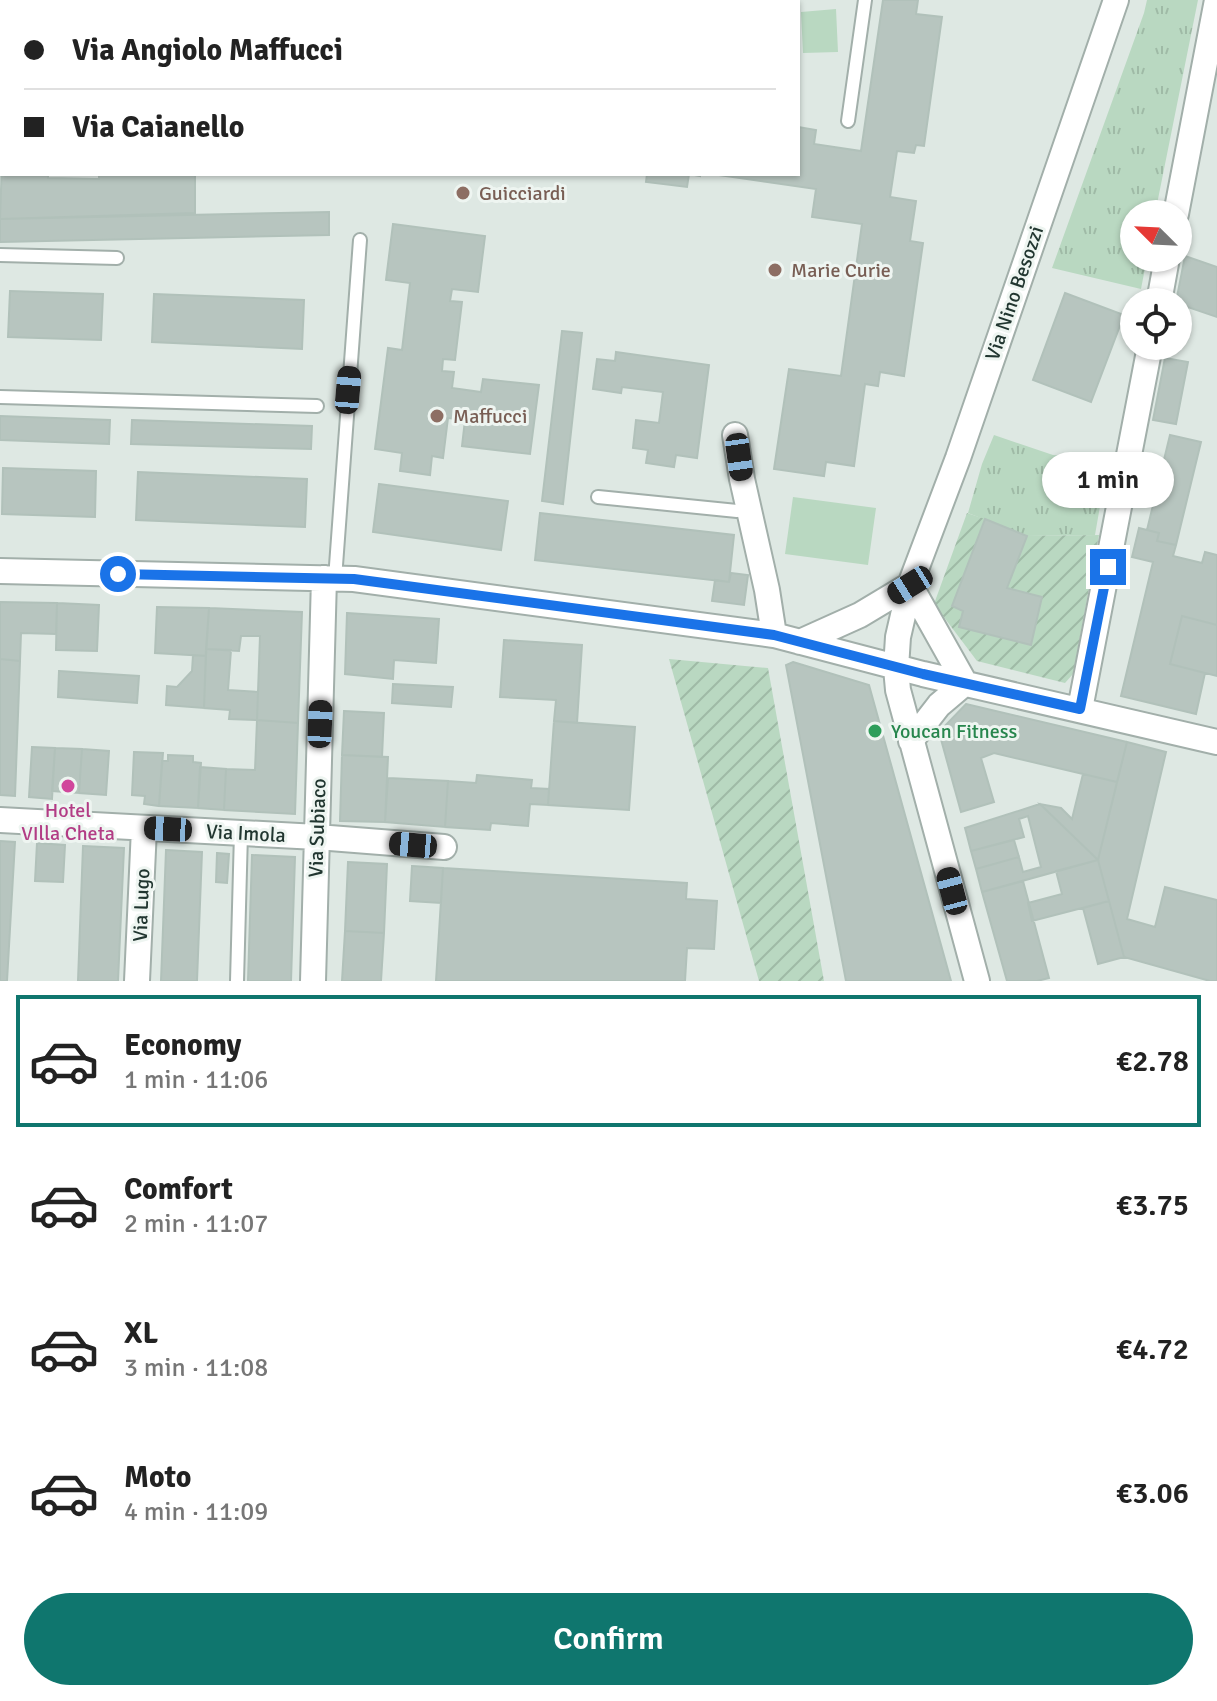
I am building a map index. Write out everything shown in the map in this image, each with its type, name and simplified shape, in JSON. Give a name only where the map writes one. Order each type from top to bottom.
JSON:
[{"type":"street","name":"Via Nino Besozzi","points":[[977,981],[898,690],[898,637],[910,585],[958,458],[1116,0]]},
{"type":"street","points":[[1179,200],[1217,0]]},
{"type":"street","points":[[1080,709],[1147,360]]},
{"type":"street","points":[[735,435],[774,635]]},
{"type":"street","points":[[0,571],[354,579],[774,635],[896,668],[1217,742]]},
{"type":"street","name":"Via Subiaco","points":[[313,981],[329,579]]},
{"type":"street","points":[[800,642],[860,615],[910,585],[965,683]]},
{"type":"street","points":[[911,741],[939,705],[965,683]]},
{"type":"street","name":"Via Imola","points":[[0,820],[444,847]]},
{"type":"street","name":"Via Lugo","points":[[137,981],[144,828]]},
{"type":"lane","points":[[848,121],[865,0]]},
{"type":"lane","points":[[329,579],[360,240]]},
{"type":"lane","points":[[0,255],[117,258]]},
{"type":"lane","points":[[0,397],[317,406]]},
{"type":"lane","points":[[598,497],[737,511]]},
{"type":"lane","points":[[237,981],[241,833]]},
{"type":"green space","points":[[1147,0],[1198,0],[1158,200],[1120,200],[1120,272],[1144,272],[1141,288],[1137,288],[1052,268]]},
{"type":"green space","points":[[836,9],[838,52],[803,53],[801,12]]},
{"type":"green space","points":[[994,435],[1053,455],[1108,460],[1095,535],[1027,536],[968,513]]},
{"type":"green space","points":[[793,497],[876,508],[868,565],[785,554]]},
{"type":"green space","points":[[967,513],[985,519],[952,606],[963,611],[959,626],[1031,645],[1042,597],[1007,588],[1027,536],[1099,535],[1073,674],[1065,683],[977,661],[934,604]]},
{"type":"green space","points":[[669,659],[768,668],[824,981],[759,981]]},
{"type":"building","points":[[883,0],[918,0],[916,14],[942,17],[924,146],[916,145],[914,153],[897,151],[890,197],[916,201],[910,241],[923,243],[904,376],[880,372],[878,386],[865,384],[854,466],[826,462],[824,476],[774,469],[789,369],[841,376],[862,224],[812,217],[816,189],[726,176],[800,176],[800,127],[816,130],[814,144],[861,151]]},
{"type":"building","points":[[1,176],[99,179],[99,176],[195,176],[195,213],[0,219]]},
{"type":"building","points":[[647,176],[689,176],[687,187],[646,182]]},
{"type":"building","points":[[329,212],[329,235],[0,242],[0,219]]},
{"type":"building","points":[[393,224],[485,236],[478,292],[452,289],[450,301],[462,302],[455,360],[443,359],[442,371],[454,372],[452,388],[481,392],[483,379],[539,385],[530,454],[462,446],[465,420],[448,418],[443,458],[432,456],[430,475],[400,471],[402,453],[375,449],[388,348],[402,350],[410,283],[386,280]]},
{"type":"building","points":[[1192,258],[1217,267],[1217,317],[1192,308],[1192,288],[1179,288],[1182,272],[1192,272]]},
{"type":"building","points":[[10,291],[103,294],[101,340],[8,337]]},
{"type":"building","points":[[1065,293],[1120,314],[1120,326],[1091,402],[1033,380]]},
{"type":"building","points":[[154,294],[304,300],[302,349],[152,342]]},
{"type":"building","points":[[562,331],[582,333],[563,504],[542,501]]},
{"type":"building","points":[[616,352],[709,365],[697,458],[676,455],[674,467],[646,463],[648,450],[633,448],[636,420],[659,423],[663,392],[622,387],[621,393],[593,389],[597,359],[615,361]]},
{"type":"building","points":[[1165,360],[1188,362],[1176,424],[1153,420]]},
{"type":"building","points":[[0,416],[110,420],[109,444],[0,440]]},
{"type":"building","points":[[132,420],[312,426],[311,449],[131,444]]},
{"type":"building","points":[[1170,435],[1201,442],[1176,545],[1157,541],[1159,533],[1147,530]]},
{"type":"building","points":[[3,468],[96,471],[95,517],[2,514]]},
{"type":"building","points":[[138,472],[307,479],[305,527],[136,520]]},
{"type":"building","points":[[379,484],[508,501],[501,550],[373,532]]},
{"type":"building","points":[[540,513],[734,535],[729,582],[535,560]]},
{"type":"building","points":[[985,519],[1027,536],[1007,588],[1042,597],[1031,645],[959,627],[963,611],[952,606]]},
{"type":"building","points":[[1139,528],[1159,533],[1157,541],[1176,545],[1173,556],[1202,563],[1205,552],[1217,555],[1217,625],[1182,616],[1170,664],[1205,673],[1196,714],[1121,696],[1153,562],[1132,557]]},
{"type":"building","points":[[731,573],[748,575],[744,605],[712,601],[715,580],[729,582]]},
{"type":"building","points":[[0,602],[57,603],[56,634],[21,633],[20,661],[0,659]]},
{"type":"building","points":[[57,603],[99,605],[97,651],[56,650]]},
{"type":"building","points":[[157,607],[209,608],[206,656],[155,653]]},
{"type":"building","points":[[209,608],[302,612],[298,723],[257,720],[260,636],[241,636],[239,651],[206,649]]},
{"type":"building","points":[[347,613],[439,619],[436,663],[394,660],[393,679],[345,674]]},
{"type":"building","points":[[1182,616],[1217,625],[1217,676],[1170,664]]},
{"type":"building","points":[[504,640],[582,645],[577,723],[554,721],[556,700],[500,697]]},
{"type":"building","points":[[206,649],[231,650],[228,690],[258,692],[257,720],[229,719],[230,710],[204,708]]},
{"type":"building","points":[[193,655],[206,656],[204,708],[166,705],[167,686],[177,687],[192,671]]},
{"type":"building","points":[[0,659],[20,661],[15,796],[0,795]]},
{"type":"building","points":[[793,662],[869,685],[951,981],[846,981],[786,665]]},
{"type":"building","points":[[59,671],[139,676],[137,703],[58,697]]},
{"type":"building","points":[[393,684],[453,687],[451,707],[392,703]]},
{"type":"building","points":[[966,704],[1127,742],[1117,782],[994,753],[981,758],[994,802],[961,812],[939,732]]},
{"type":"building","points":[[344,711],[384,713],[382,757],[342,755]]},
{"type":"building","points":[[257,720],[298,723],[295,814],[224,810],[226,769],[255,770]]},
{"type":"building","points":[[554,721],[635,727],[629,810],[548,805]]},
{"type":"building","points":[[1127,742],[1166,752],[1127,919],[1155,927],[1165,887],[1217,900],[1217,981],[1124,957],[1098,860]]},
{"type":"building","points":[[32,747],[55,748],[52,799],[29,797]]},
{"type":"building","points":[[55,748],[82,749],[79,793],[52,791]]},
{"type":"building","points":[[82,749],[109,751],[106,795],[79,793]]},
{"type":"building","points":[[134,752],[163,753],[159,806],[144,804],[145,796],[132,795]]},
{"type":"building","points":[[168,755],[193,756],[193,762],[201,763],[198,808],[159,806],[162,761],[168,761]]},
{"type":"building","points":[[342,755],[388,757],[385,822],[340,821]]},
{"type":"building","points":[[200,767],[226,769],[224,810],[198,808]]},
{"type":"building","points":[[1083,774],[1117,782],[1098,860],[1040,804],[1061,808],[1072,819]]},
{"type":"building","points":[[477,775],[532,780],[531,788],[549,789],[548,805],[530,804],[528,826],[491,823],[490,830],[445,827],[448,781],[476,783]]},
{"type":"building","points":[[388,778],[448,781],[445,827],[385,822]]},
{"type":"building","points":[[1040,804],[1098,860],[982,892],[976,869],[1019,857],[1023,872],[1041,867],[1028,816],[1019,819],[1024,837],[971,851],[965,828]]},
{"type":"building","points":[[1014,840],[1019,857],[976,869],[971,851]]},
{"type":"building","points":[[0,841],[15,842],[7,981],[0,981]]},
{"type":"building","points":[[37,843],[65,845],[63,882],[35,881]]},
{"type":"building","points":[[83,846],[124,848],[118,981],[78,981]]},
{"type":"building","points":[[166,850],[202,852],[197,981],[161,981]]},
{"type":"building","points":[[217,853],[229,854],[227,883],[216,882]]},
{"type":"building","points":[[252,855],[295,857],[291,981],[248,981]]},
{"type":"building","points":[[1098,860],[1109,901],[1032,921],[1028,903],[1062,894],[1056,871]]},
{"type":"building","points":[[348,862],[387,864],[384,933],[345,931]]},
{"type":"building","points":[[412,866],[443,868],[441,903],[410,901]]},
{"type":"building","points":[[443,868],[687,883],[686,899],[717,901],[714,949],[687,948],[685,981],[436,981]]},
{"type":"building","points":[[1023,881],[1049,978],[1007,981],[982,892]]},
{"type":"building","points":[[1109,901],[1124,957],[1098,964],[1083,908]]},
{"type":"building","points":[[345,931],[384,933],[381,981],[342,981]]},
{"type":"place","name":"Guicciardi","points":[[463,193]]},
{"type":"place","name":"Marie Curie","points":[[775,270]]},
{"type":"place","name":"Maffucci","points":[[437,416]]},
{"type":"place","name":"Youcan Fitness","points":[[875,731]]},
{"type":"place","name":"Hotel VIlla Cheta","points":[[68,786]]},
{"type":"route","points":[[118,574],[354,579],[774,635],[923,674],[1080,709],[1108,567]]}]
